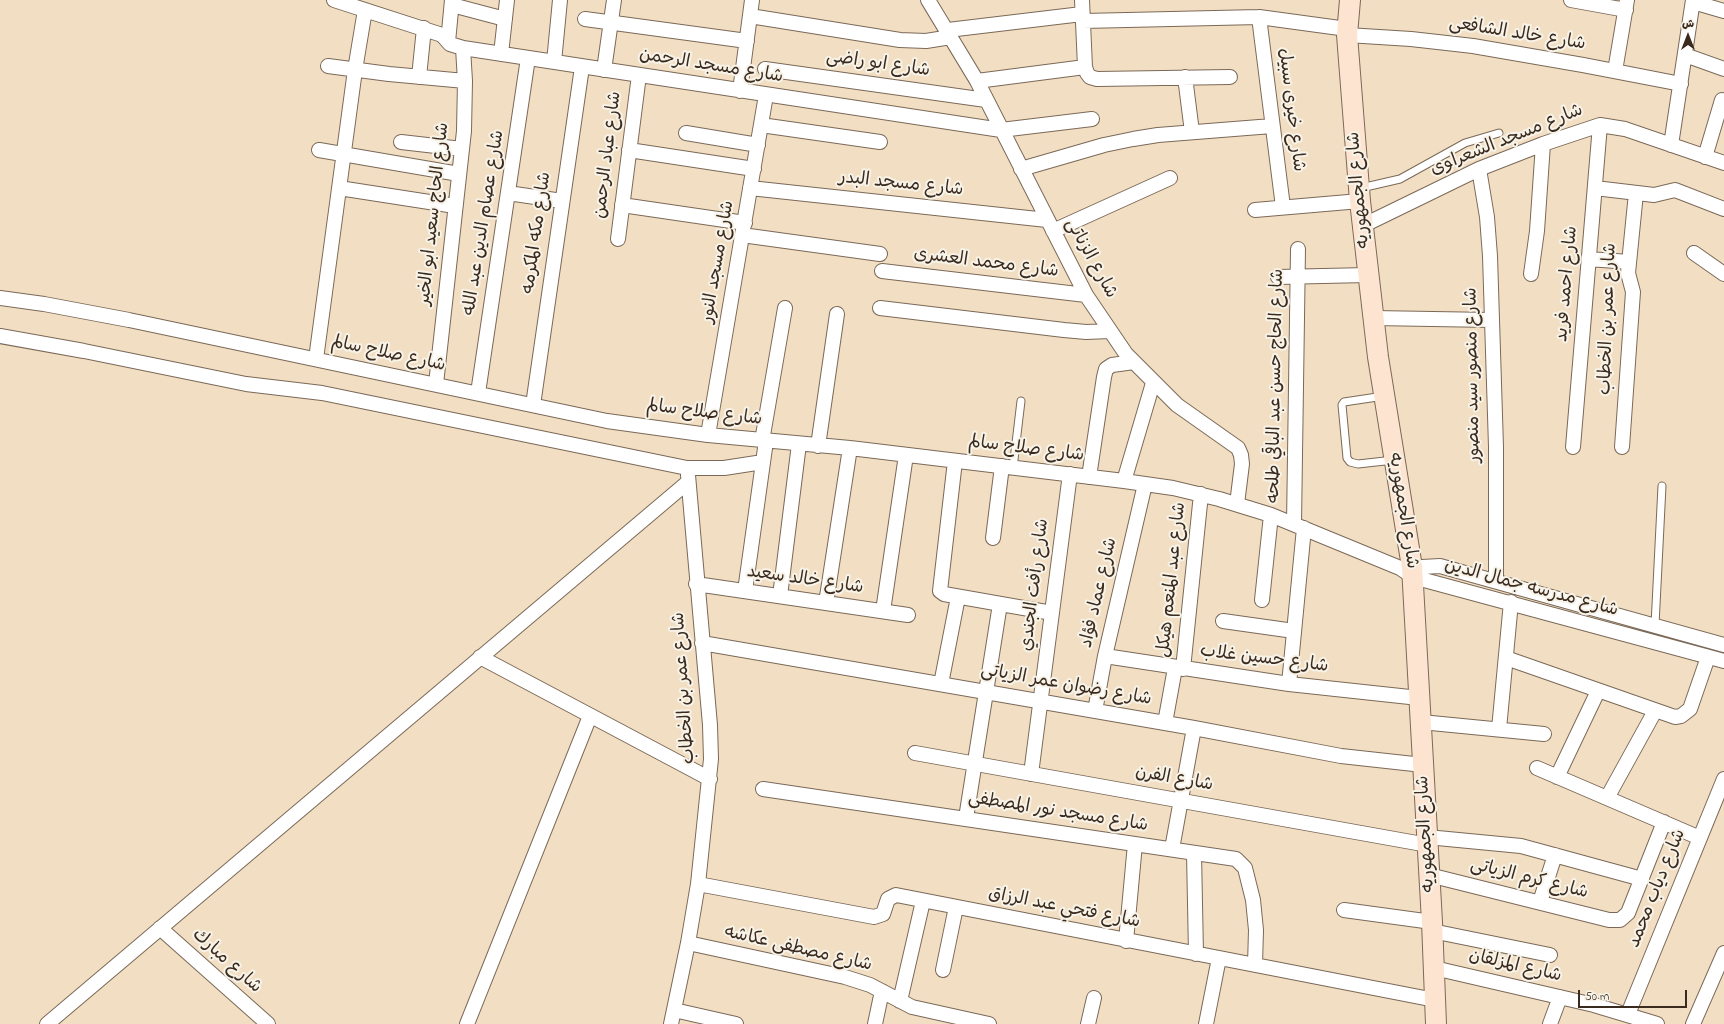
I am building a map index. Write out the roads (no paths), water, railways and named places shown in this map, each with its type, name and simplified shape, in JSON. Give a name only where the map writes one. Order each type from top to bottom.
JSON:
[{"type":"main road","name":"شارع الجمهوريه","points":[[1350,0],[1347,32],[1362,226],[1373,318],[1395,460],[1408,571],[1419,698],[1436,1024]]},
{"type":"street","name":"شارع مسجد الرحمن","points":[[334,0],[424,28],[442,35],[448,42],[457,47],[582,67],[1001,130],[1092,119]]},
{"type":"street","points":[[501,54],[506,0]]},
{"type":"street","points":[[554,62],[560,0]]},
{"type":"street","points":[[604,70],[614,0]]},
{"type":"street","points":[[740,91],[752,0]]},
{"type":"street","name":"شارع الزناتى","points":[[928,0],[977,81],[1086,295],[1126,354],[1177,406],[1238,448],[1242,464],[1237,504]]},
{"type":"street","points":[[1082,0],[1085,67],[1090,77],[1097,79],[1230,76]]},
{"type":"street","points":[[1571,0],[1626,5],[1615,71]]},
{"type":"street","points":[[1671,145],[1693,1],[1724,11]]},
{"type":"street","points":[[448,42],[452,3],[505,19]]},
{"type":"street","points":[[316,359],[355,70],[365,10]]},
{"type":"street","name":"شارع خالد الشافعى","points":[[750,16],[900,40],[926,40],[949,34],[1083,18],[1259,17],[1347,32],[1473,46],[1681,84]]},
{"type":"street","name":"شارع خيرى سبيل","points":[[1259,17],[1283,207]]},
{"type":"street","points":[[585,19],[747,41]]},
{"type":"street","points":[[419,78],[424,28]]},
{"type":"street","name":"شارع الحاج سعيد ابو الخير","points":[[436,384],[462,149],[465,81],[463,48]]},
{"type":"street","points":[[1685,55],[1724,69]]},
{"type":"street","name":"شارع عصام الدين عبد الله","points":[[478,393],[528,58]]},
{"type":"street","points":[[328,66],[419,78],[465,81]]},
{"type":"street","name":"شارع مكه المكرمه","points":[[533,406],[582,67]]},
{"type":"street","points":[[977,81],[1085,67]]},
{"type":"street","name":"شارع ابو راضى","points":[[765,69],[986,100]]},
{"type":"street","name":"شارع عباد الرحمن","points":[[618,239],[639,75]]},
{"type":"street","points":[[1185,78],[1192,132]]},
{"type":"street","name":"شارع مسجد النور","points":[[708,435],[766,95]]},
{"type":"street","points":[[1705,157],[1722,100]]},
{"type":"street","points":[[761,125],[880,142]]},
{"type":"street","name":"شارع مسجد الشعراوى","points":[[1362,226],[1479,169],[1543,144],[1600,125],[1625,129],[1724,163]]},
{"type":"street","name":"شارع احمد فريد","points":[[1573,447],[1600,125]]},
{"type":"street","points":[[1021,169],[1104,145],[1133,139],[1192,132],[1272,126]]},
{"type":"street","points":[[686,133],[758,145]]},
{"type":"street","points":[[401,142],[462,149]]},
{"type":"street","points":[[1531,274],[1538,224],[1543,144]]},
{"type":"street","points":[[318,150],[459,174]]},
{"type":"street","points":[[629,150],[754,169]]},
{"type":"street","name":"شارع منصور سيد منصور","points":[[1479,169],[1489,240],[1492,320],[1496,581]]},
{"type":"street","points":[[1050,226],[1170,178]]},
{"type":"street","points":[[339,188],[455,206]]},
{"type":"street","name":"شارع مسجد البدر","points":[[750,188],[1050,226]]},
{"type":"street","points":[[1595,188],[1658,195],[1676,190],[1724,209]]},
{"type":"street","points":[[508,193],[562,202]]},
{"type":"street","name":"شارع عمر بن الخطاب","points":[[1622,447],[1633,292],[1629,278],[1629,262],[1636,193]]},
{"type":"street","points":[[1255,210],[1359,195]]},
{"type":"street","points":[[622,205],[880,254]]},
{"type":"street","name":"شارع الحاج حسن عبد الباقي طلحه","points":[[1289,684],[1294,631],[1299,526],[1298,249]]},
{"type":"street","points":[[1694,253],[1724,274]]},
{"type":"street","points":[[1589,258],[1629,262]]},
{"type":"street","name":"شارع محمد العشرى","points":[[882,271],[1086,295]]},
{"type":"street","points":[[1278,277],[1368,275]]},
{"type":"street","name":"شارع صلاح سالم","points":[[0,298],[44,304],[128,320],[607,421],[708,435],[850,448],[1090,476],[1201,494],[1271,515],[1408,571]]},
{"type":"street","points":[[745,591],[763,462],[764,441],[785,308]]},
{"type":"street","points":[[880,308],[1064,330],[1086,332],[1110,330]]},
{"type":"street","points":[[818,446],[837,314]]},
{"type":"street","points":[[1373,318],[1492,320]]},
{"type":"street","points":[[0,336],[84,351],[246,384],[322,393],[688,475],[763,462]]},
{"type":"street","points":[[1090,476],[1106,369],[1112,365],[1134,362]]},
{"type":"street","points":[[1124,481],[1153,383]]},
{"type":"street","points":[[780,596],[799,444]]},
{"type":"street","points":[[826,603],[850,448]]},
{"type":"street","points":[[883,611],[906,455]]},
{"type":"street","points":[[955,461],[939,588],[941,593],[1052,613]]},
{"type":"street","points":[[993,538],[1008,467]]},
{"type":"street","name":"شارع رأفت الجندي","points":[[1031,774],[1070,474]]},
{"type":"street","points":[[47,1024],[480,657],[688,475]]},
{"type":"street","name":"شارع عمر بن الخطاب","points":[[671,1024],[688,943],[698,884],[710,779],[710,725],[696,584],[688,475]]},
{"type":"street","name":"شارع عماد فؤاد","points":[[1095,711],[1105,656],[1145,484]]},
{"type":"street","name":"شارع عبد المنعم هيكل","points":[[1165,723],[1179,668],[1201,494]]},
{"type":"street","points":[[1262,600],[1271,515]]},
{"type":"street","name":"شارع مدرسه جمال الدين","points":[[1408,571],[1440,566],[1724,645]]},
{"type":"street","name":"شارع مدرسه جمال الدين","points":[[1408,571],[1511,602],[1724,661]]},
{"type":"street","name":"شارع خالد سعيد","points":[[696,584],[908,615]]},
{"type":"street","points":[[941,684],[958,597]]},
{"type":"street","points":[[1499,729],[1511,602]]},
{"type":"street","points":[[966,818],[1000,604]]},
{"type":"street","points":[[1223,621],[1294,631]]},
{"type":"street","name":"شارع رضوان عمر الزياتى","points":[[702,643],[1194,728],[1341,756],[1423,765]]},
{"type":"street","name":"شارع حسين غلاب","points":[[1105,656],[1289,684],[1419,698]]},
{"type":"street","points":[[480,657],[710,779]]},
{"type":"street","points":[[1506,658],[1675,717],[1686,713],[1690,708],[1708,657]]},
{"type":"street","points":[[1557,777],[1598,691]]},
{"type":"street","points":[[1608,798],[1655,711]]},
{"type":"street","points":[[467,1024],[590,716]]},
{"type":"street","points":[[1421,722],[1544,734]]},
{"type":"street","points":[[1172,849],[1194,728]]},
{"type":"street","name":"شارع الفرن","points":[[915,754],[1181,801],[1427,841],[1509,844],[1642,879]]},
{"type":"street","points":[[1537,768],[1700,838]]},
{"type":"street","name":"شارع دياب محمد","points":[[1628,1014],[1724,779]]},
{"type":"street","name":"شارع مسجد نور المصطفى","points":[[763,788],[1236,859],[1245,868],[1250,883],[1255,916],[1255,965]]},
{"type":"street","points":[[1642,879],[1664,822]]},
{"type":"street","points":[[1126,940],[1135,844]]},
{"type":"street","points":[[1194,853],[1196,954]]},
{"type":"street","points":[[1540,902],[1555,855]]},
{"type":"street","name":"شارع كرم الزياتى","points":[[1429,875],[1609,920],[1620,920],[1628,913],[1642,879]]},
{"type":"street","name":"شارع فتحي عبد الرزاق","points":[[698,884],[874,917],[883,914],[887,901],[893,896],[1435,1000]]},
{"type":"street","points":[[900,1001],[923,901]]},
{"type":"street","points":[[943,970],[956,907]]},
{"type":"street","points":[[1344,910],[1432,926],[1550,955]]},
{"type":"street","name":"شارع مبارك","points":[[160,928],[268,1024]]},
{"type":"street","name":"شارع مصطفى عكاشه","points":[[688,943],[845,977],[882,991],[900,1001],[926,1011],[988,1024]]},
{"type":"street","points":[[1693,1024],[1724,953]]},
{"type":"street","points":[[1206,1024],[1219,958]]},
{"type":"street","name":"شارع المزلقان","points":[[1434,968],[1628,1014],[1657,1024]]},
{"type":"street","points":[[874,1024],[882,991]]},
{"type":"street","points":[[1550,1024],[1560,997]]},
{"type":"street","points":[[1088,1024],[1094,998]]},
{"type":"street","points":[[674,1010],[736,1024]]},
{"type":"lane","points":[[1359,195],[1400,180],[1465,143],[1499,133]]},
{"type":"lane","points":[[1384,396],[1344,402],[1342,405],[1347,458],[1350,462],[1358,464],[1395,460]]},
{"type":"lane","points":[[1008,467],[1021,401]]},
{"type":"lane","points":[[1655,625],[1662,486]]}]
